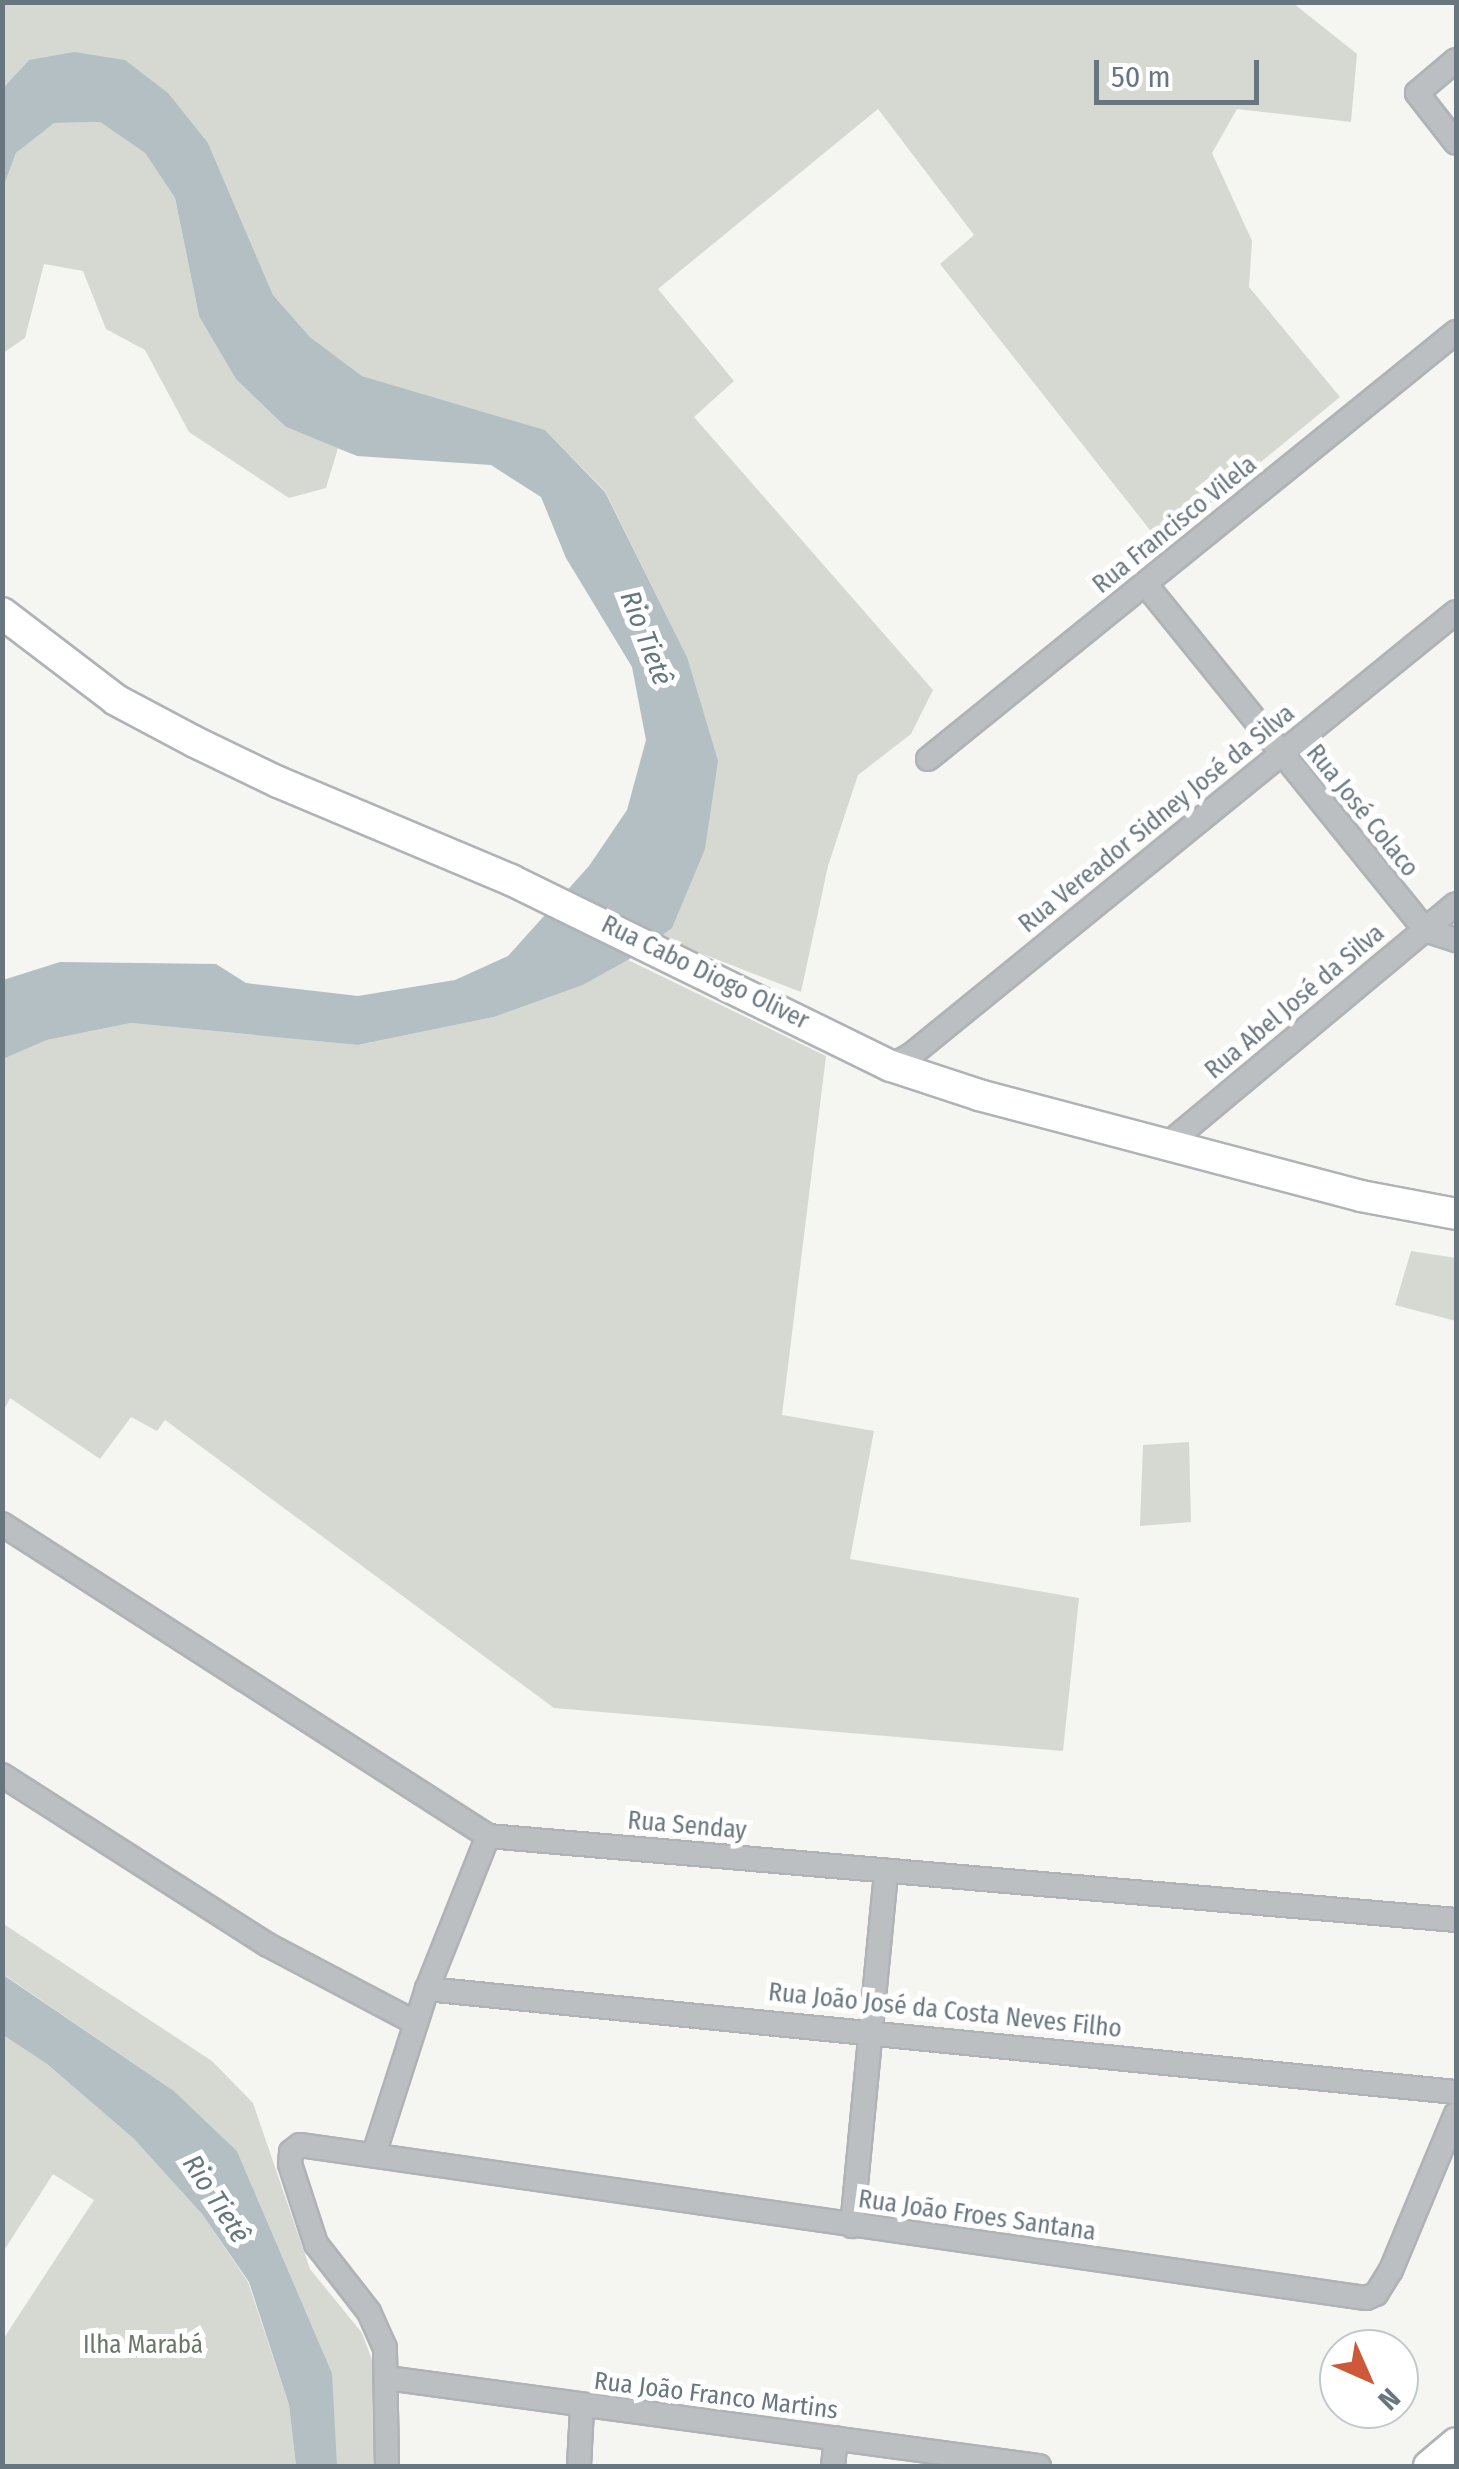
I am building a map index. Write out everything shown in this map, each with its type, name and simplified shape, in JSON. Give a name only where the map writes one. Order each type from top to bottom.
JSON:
[{"type":"main road","name":"Rua Cabo Diogo Oliver","points":[[2,612],[142,715],[278,782],[512,880],[891,1066],[979,1095],[1360,1196],[1456,1214]]},
{"type":"main road","points":[[1429,2466],[1456,2443]]},
{"type":"street","points":[[1456,60],[1418,95],[1456,143]]},
{"type":"street","name":"Rua Francisco Vilela","points":[[928,760],[1456,332]]},
{"type":"street","name":"Rua José Colaco","points":[[1146,584],[1280,755],[1425,930]]},
{"type":"street","name":"Rua Vereador Sidney José da Silva","points":[[891,1066],[911,1054],[1456,612]]},
{"type":"street","name":"Rua Abel José da Silva","points":[[1169,1143],[1456,904]]},
{"type":"street","points":[[1425,930],[1456,940]]},
{"type":"street","points":[[1360,1196],[1456,1226]]},
{"type":"street","name":"Rua Senday","points":[[2,1524],[488,1836],[1456,1920]]},
{"type":"street","points":[[2,1776],[294,1961],[416,2023]]},
{"type":"street","points":[[374,2154],[428,1989],[488,1836]]},
{"type":"street","points":[[852,2226],[886,1871]]},
{"type":"street","name":"Rua João José da Costa Neves Filho","points":[[428,1989],[872,2030],[1456,2092]]},
{"type":"street","name":"Rua João Froes Santana","points":[[388,2378],[380,2330],[316,2244],[290,2164],[291,2152],[300,2145],[1372,2298],[1391,2270],[1456,2114]]},
{"type":"street","points":[[387,2466],[388,2378]]},
{"type":"street","name":"Rua João Franco Martins","points":[[388,2378],[582,2408],[1039,2466]]},
{"type":"street","points":[[578,2466],[582,2408]]},
{"type":"street","points":[[833,2466],[836,2438]]},
{"type":"green space","points":[[3,3],[1293,3],[1357,54],[1351,122],[1237,109],[1212,153],[1252,241],[1249,287],[1340,397],[1161,544],[940,264],[974,235],[878,109],[658,289],[734,381],[694,417],[933,690],[911,734],[858,775],[828,866],[801,992],[659,937],[687,657],[605,491],[545,430],[362,376],[310,337],[273,295],[208,143],[29,60],[3,88]]},
{"type":"green space","points":[[100,122],[145,153],[175,198],[199,316],[286,427],[338,448],[326,488],[289,498],[189,432],[145,350],[106,329],[83,271],[44,264],[25,338],[3,353],[3,188],[16,153],[53,123]]},
{"type":"green space","points":[[628,960],[826,1056],[782,1415],[874,1431],[850,1559],[1079,1598],[1063,1751],[554,1708],[165,1420],[157,1431],[131,1417],[100,1459],[10,1398],[3,1412],[3,1059],[47,1040],[131,1023],[359,1045],[494,1017],[583,985]]},
{"type":"green space","points":[[1411,1251],[1456,1258],[1456,1321],[1395,1305]]},
{"type":"green space","points":[[1189,1442],[1191,1522],[1140,1526],[1143,1445]]},
{"type":"green space","points":[[2,1923],[212,2061],[253,2103],[310,2269],[362,2333],[372,2360],[382,2389],[380,2466],[331,2466],[332,2373],[237,2151],[174,2091],[3,1974]]},
{"type":"green space","name":"Ilha Marabá","points":[[3,2035],[47,2064],[134,2139],[202,2214],[248,2282],[289,2405],[296,2466],[3,2466],[2,2341],[94,2200],[53,2174],[3,2252]]},
{"type":"water","name":"Rio Tietê","points":[[74,52],[125,60],[168,93],[208,143],[273,295],[310,337],[362,376],[545,430],[605,492],[687,657],[718,761],[705,849],[672,928],[628,960],[583,985],[494,1017],[358,1045],[131,1023],[47,1040],[3,1059],[3,980],[60,962],[216,964],[246,983],[358,996],[455,980],[508,956],[589,866],[627,810],[646,740],[632,667],[566,558],[541,497],[491,465],[357,456],[286,427],[236,379],[199,316],[175,198],[145,153],[100,122],[54,123],[16,153],[3,188],[3,88],[29,60]]},
{"type":"water","name":"Rio Tietê","points":[[2,1974],[174,2091],[237,2151],[332,2373],[337,2466],[296,2466],[289,2405],[249,2282],[202,2214],[134,2139],[47,2064],[3,2035]]}]
